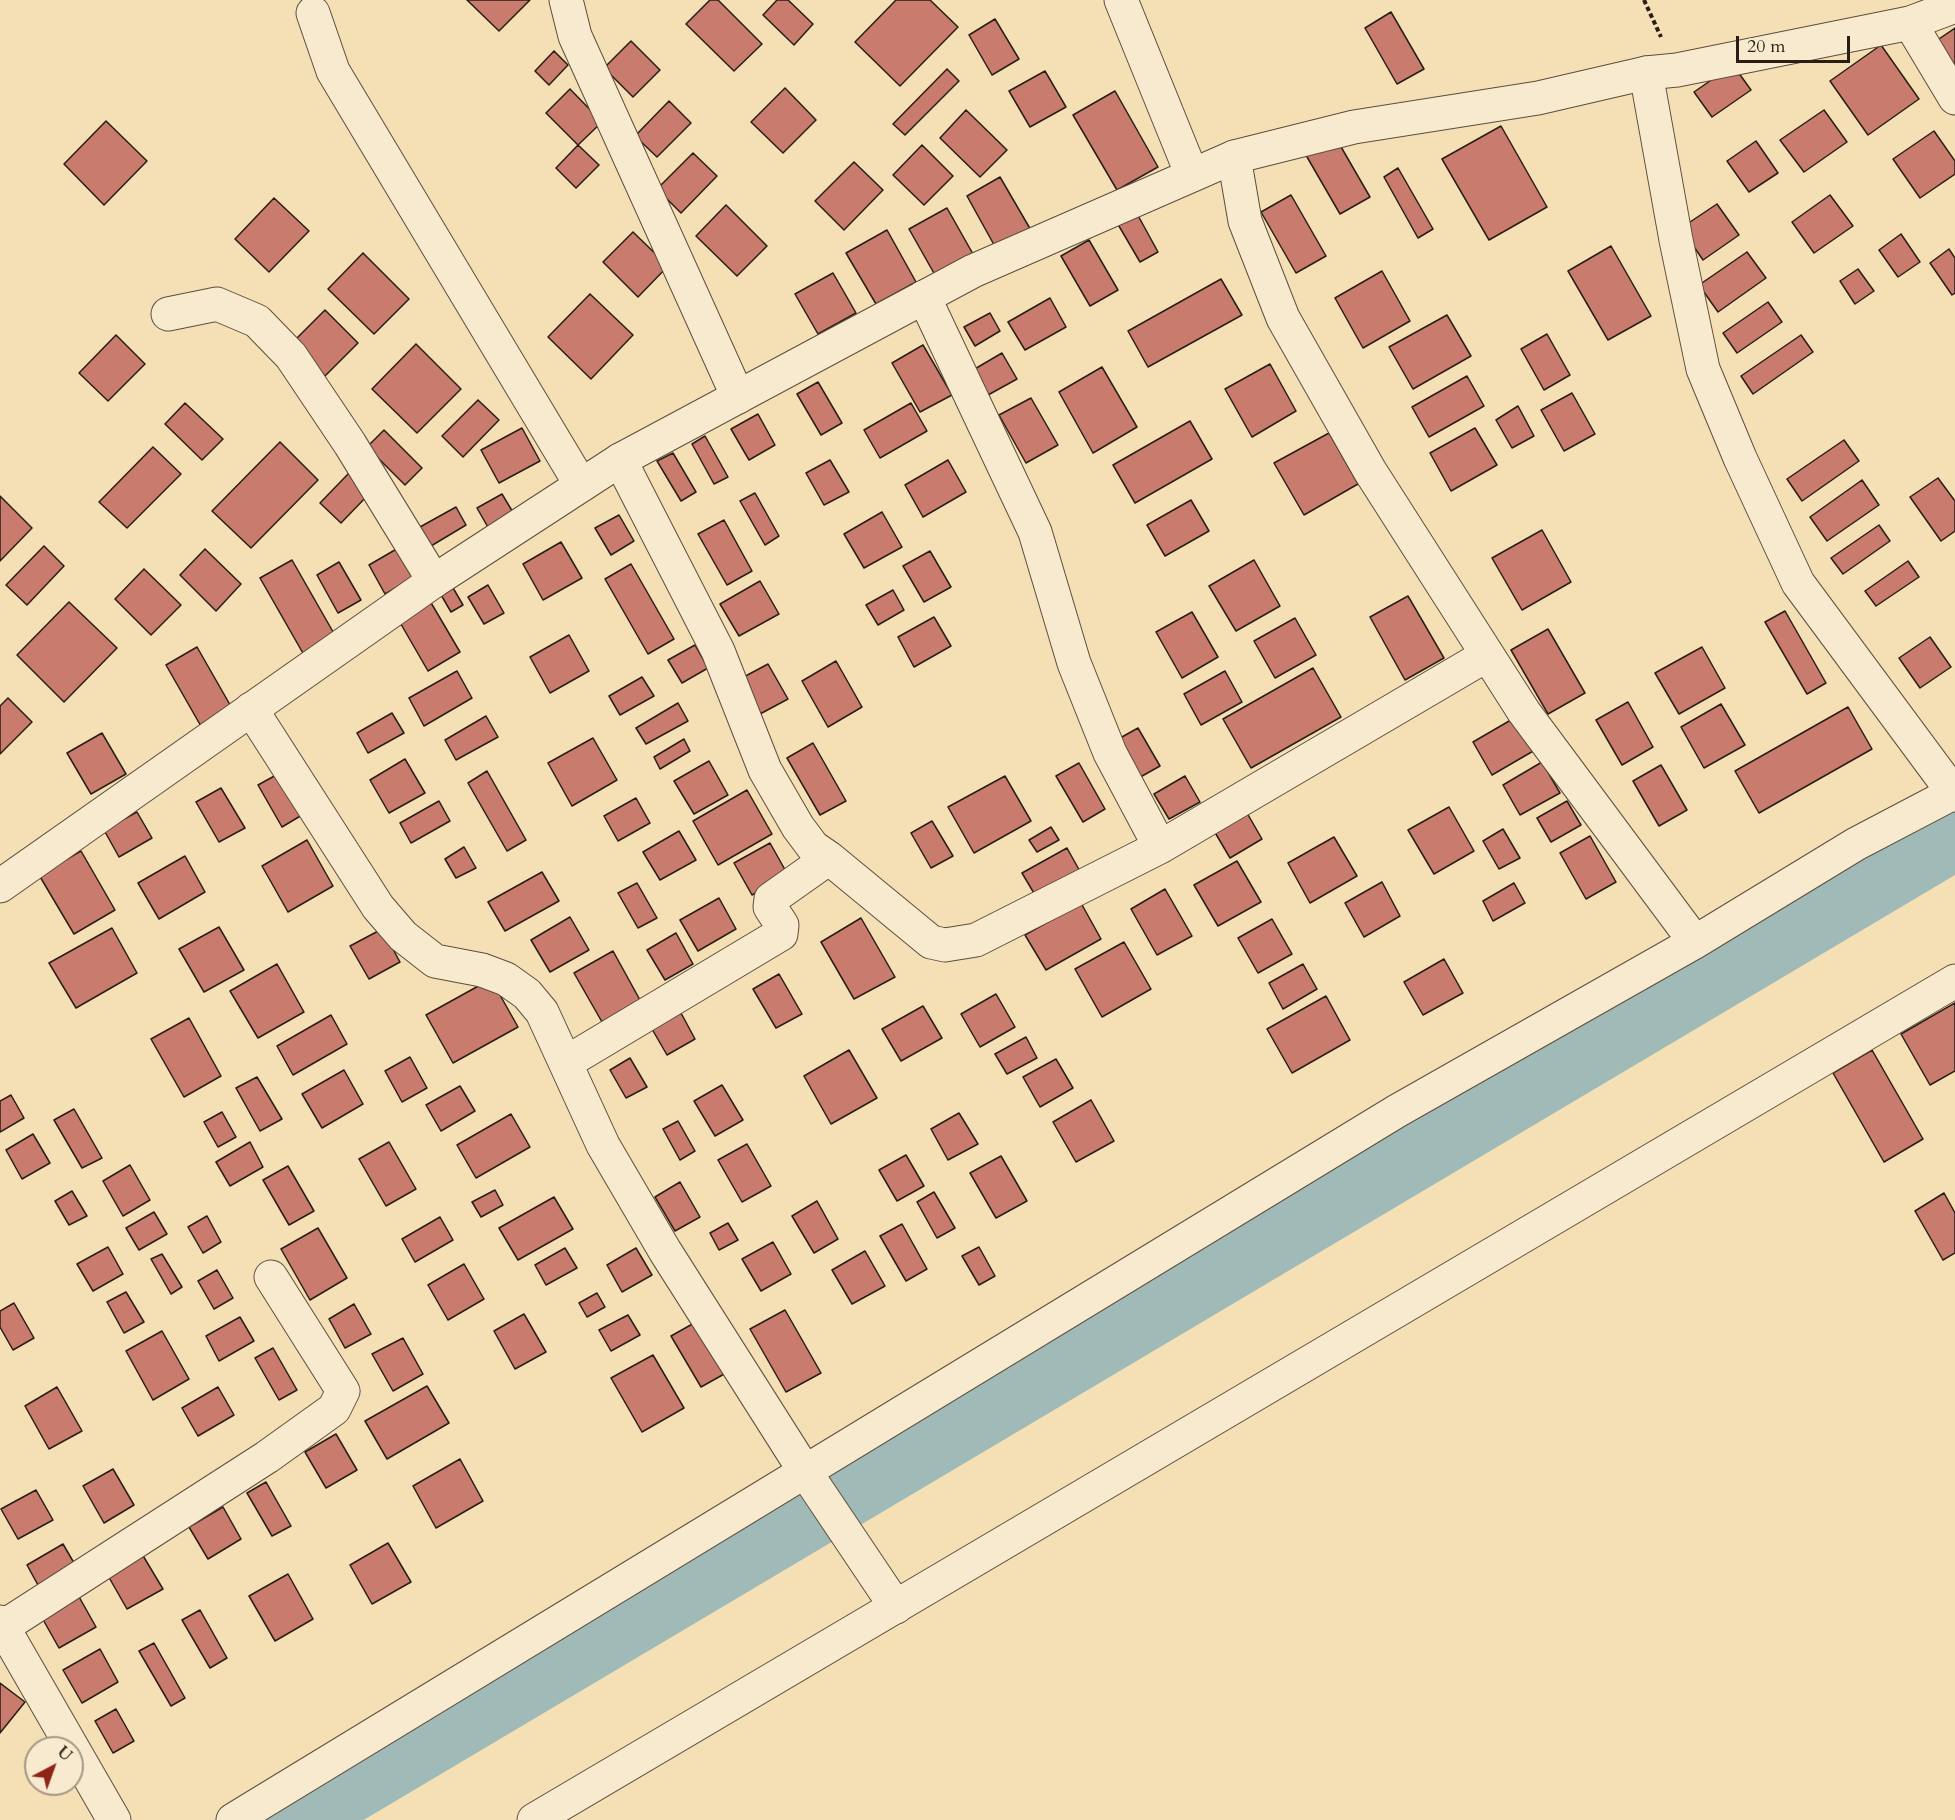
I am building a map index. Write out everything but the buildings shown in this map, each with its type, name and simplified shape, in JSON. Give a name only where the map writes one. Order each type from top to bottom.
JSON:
[{"type":"street","points":[[566,0],[575,36],[738,397]]},
{"type":"street","points":[[1120,0],[1192,175]]},
{"type":"street","points":[[3,877],[434,581],[620,460],[973,271],[1233,157],[1354,127],[1538,98],[1646,73],[1677,70],[1910,23],[1955,6]]},
{"type":"street","points":[[313,13],[333,71],[581,485]]},
{"type":"street","points":[[1910,23],[1955,98]]},
{"type":"street","points":[[233,1820],[812,1480],[1397,1111],[1695,942],[1856,843],[1954,793],[1798,583],[1740,458],[1703,369],[1676,240],[1646,73]]},
{"type":"street","points":[[1233,157],[1245,221],[1283,318],[1370,471],[1524,712],[1695,942]]},
{"type":"street","points":[[924,297],[1035,532],[1074,663],[1110,753],[1160,848]]},
{"type":"street","points":[[168,314],[217,304],[257,321],[291,357],[350,444],[434,581]]},
{"type":"street","points":[[620,460],[718,651],[765,770],[798,827],[813,847],[931,942],[945,945],[976,940],[1160,848],[1487,655]]},
{"type":"street","points":[[250,709],[378,907],[403,936],[435,961],[482,970],[506,979],[527,994],[542,1012],[614,1164],[665,1251],[889,1597]]},
{"type":"street","points":[[567,1062],[782,934],[782,926],[770,908],[771,899],[829,858]]},
{"type":"street","points":[[534,1820],[889,1597],[1955,981]]},
{"type":"street","points":[[114,1820],[1,1624],[267,1457],[334,1409],[342,1391],[271,1277]]},
{"type":"waterway","points":[[296,1820],[1955,835]]}]
